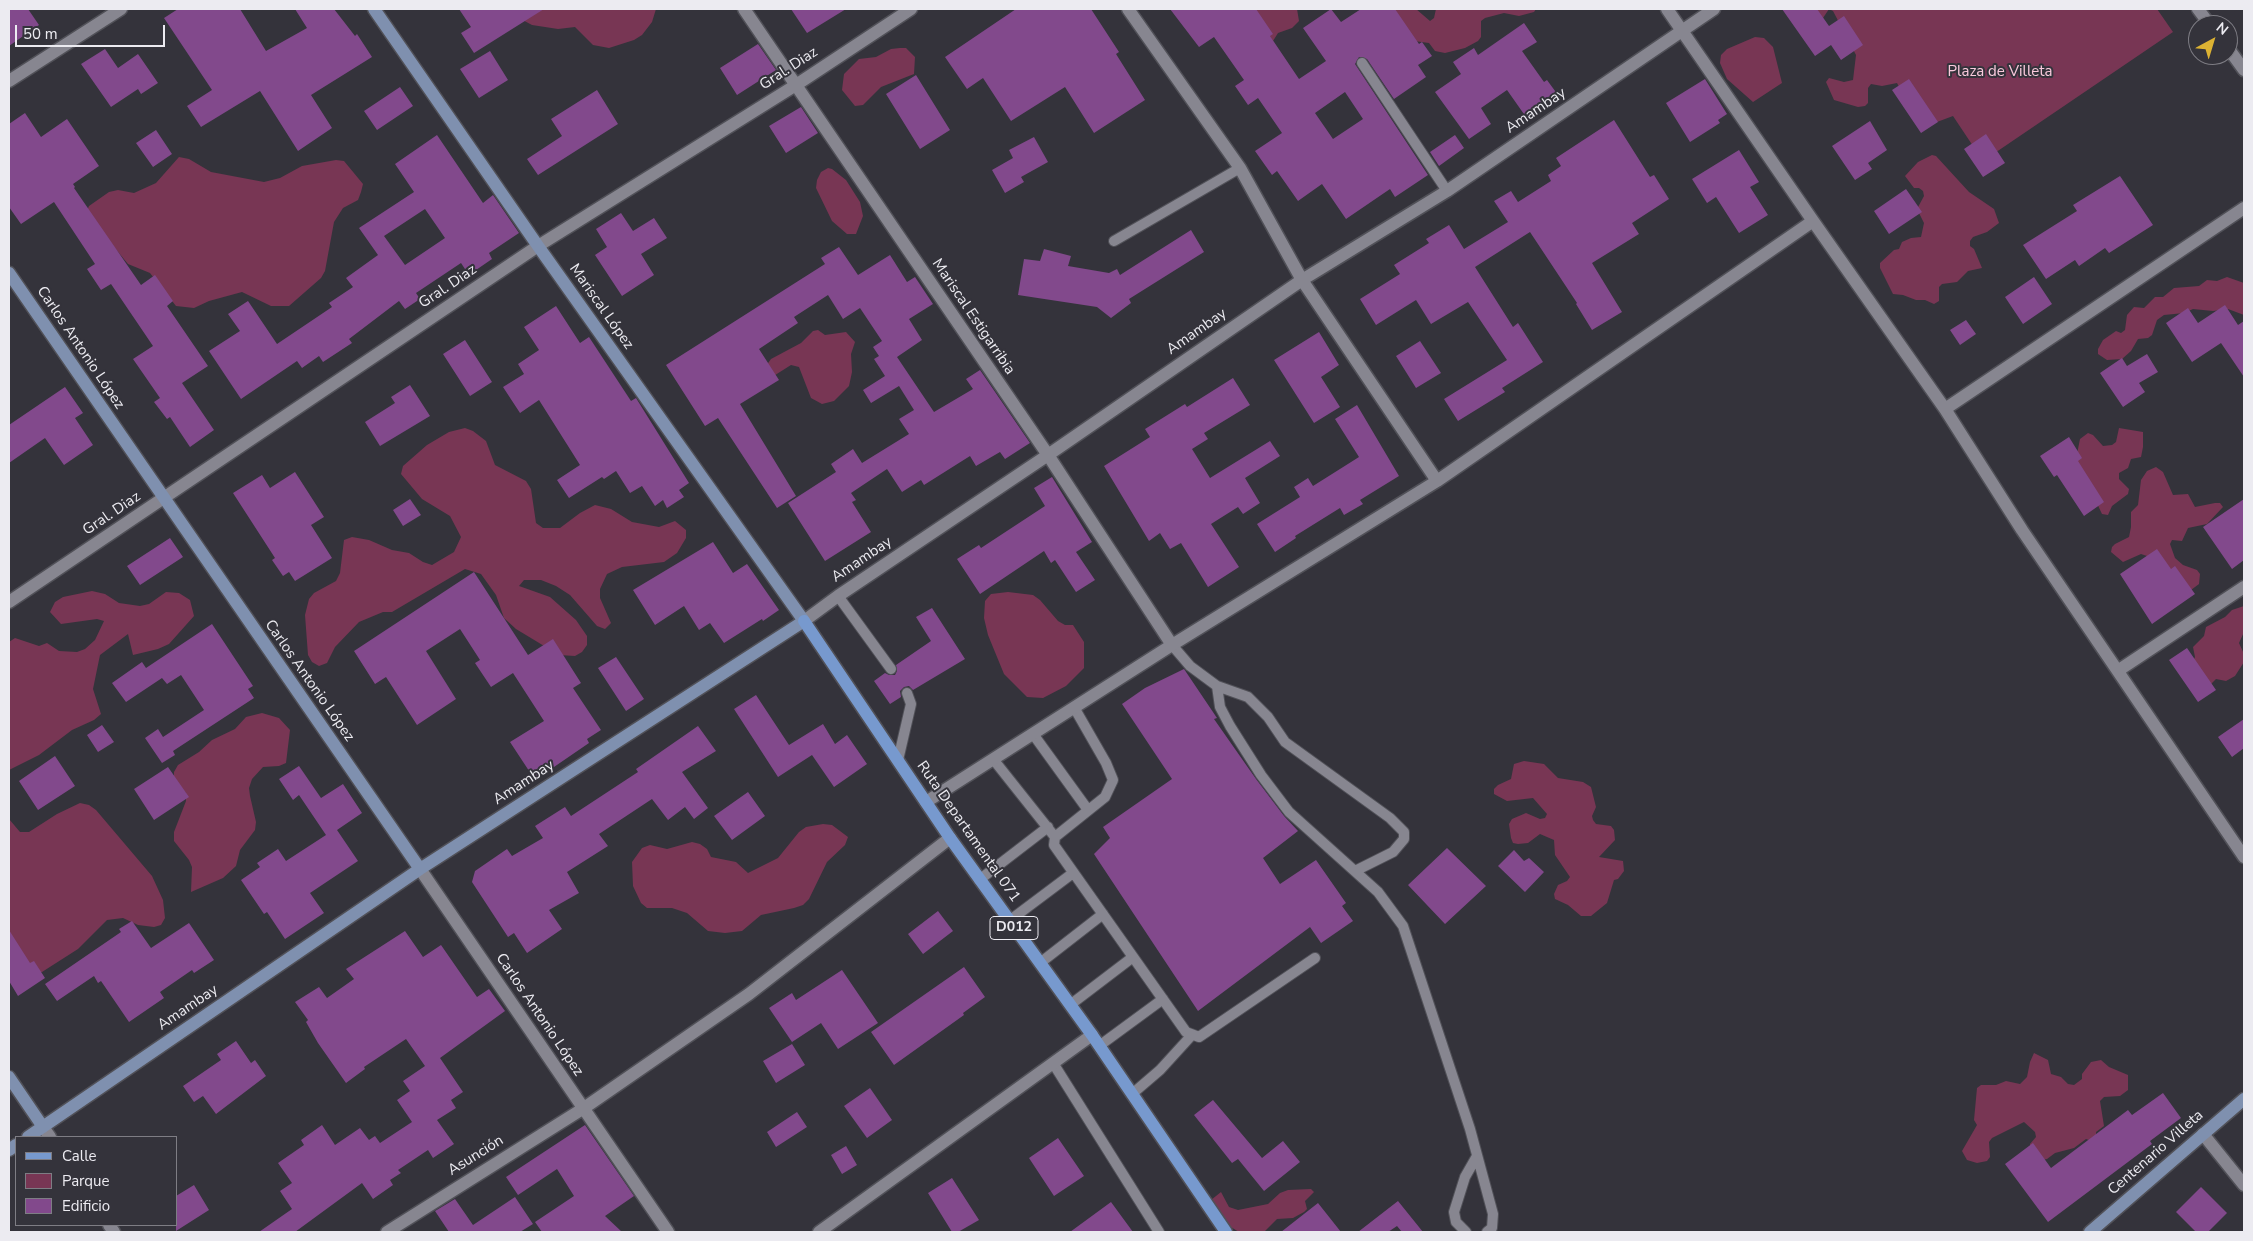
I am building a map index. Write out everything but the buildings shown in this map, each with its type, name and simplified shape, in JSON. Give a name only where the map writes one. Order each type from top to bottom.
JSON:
[{"type":"main road","name":"Mariscal López","points":[[374,9],[538,246],[804,622]]},
{"type":"main road","name":"Carlos Antonio López","points":[[9,273],[420,870]]},
{"type":"main road","name":"Ruta Departamental 071","points":[[804,622],[979,880],[1095,1040],[1226,1232]]},
{"type":"main road","name":"Amambay","points":[[32,1136],[46,1132],[420,870],[804,622]]},
{"type":"main road","points":[[9,1077],[46,1132]]},
{"type":"main road","name":"Centenario Villeta","points":[[2090,1232],[2244,1099]]},
{"type":"street","points":[[9,81],[121,9]]},
{"type":"street","name":"Mariscal Estigarribia","points":[[744,9],[1048,455],[1172,645]]},
{"type":"street","name":"Gral. Diaz","points":[[9,602],[164,500],[538,246],[796,85],[911,9]]},
{"type":"street","points":[[1128,9],[1240,168],[1302,280],[1437,481]]},
{"type":"street","points":[[1667,9],[1813,222],[1945,409],[2022,530],[2119,670],[2244,857]]},
{"type":"street","name":"Amambay","points":[[804,622],[838,596],[1048,455],[1302,280],[1447,191],[1714,9]]},
{"type":"street","points":[[1945,409],[2244,208]]},
{"type":"street","points":[[926,802],[1172,645],[1437,481],[1813,222]]},
{"type":"street","points":[[2119,670],[2244,587]]},
{"type":"street","name":"Asunción","points":[[386,1232],[584,1108],[749,994],[950,838]]},
{"type":"street","name":"Carlos Antonio López","points":[[420,870],[668,1232]]},
{"type":"street","points":[[819,1232],[1053,1063],[1095,1040]]},
{"type":"street","points":[[2203,1134],[2244,1185]]},
{"type":"lane","points":[[1362,63],[1447,191]]},
{"type":"lane","points":[[1114,241],[1240,168]]},
{"type":"lane","points":[[838,596],[890,669]]},
{"type":"lane","points":[[1172,645],[1190,666],[1217,686],[1248,697],[1268,717],[1285,742],[1390,818],[1404,832],[1404,839],[1393,852],[1357,870]]},
{"type":"lane","points":[[1217,686],[1220,707],[1230,726],[1261,775],[1289,812],[1357,870],[1378,892],[1403,926],[1477,1156],[1493,1214],[1492,1228],[1487,1232]]},
{"type":"lane","points":[[898,760],[911,704],[907,693]]},
{"type":"lane","points":[[1055,837],[1105,796],[1113,780],[1106,763],[1074,709]]},
{"type":"lane","points":[[1033,734],[1088,810]]},
{"type":"lane","points":[[993,759],[1048,827],[1055,837],[1054,845],[1186,1032],[1191,1036],[1199,1038],[1315,958]]},
{"type":"lane","points":[[979,880],[1048,827]]},
{"type":"lane","points":[[1009,921],[1074,873]]},
{"type":"lane","points":[[1040,963],[1103,914]]},
{"type":"lane","points":[[1070,1005],[1133,958]]},
{"type":"lane","points":[[1095,1040],[1163,999]]},
{"type":"lane","points":[[1132,1094],[1160,1070],[1191,1036]]},
{"type":"lane","points":[[1053,1063],[1159,1232]]},
{"type":"lane","points":[[1466,1232],[1456,1222],[1454,1212],[1465,1177],[1477,1156]]},
{"type":"green space","points":[[513,9],[656,9],[652,22],[642,35],[634,40],[609,48],[593,45],[575,27],[558,29],[532,25],[517,17]]},
{"type":"green space","points":[[1252,9],[1297,9],[1299,21],[1292,28],[1278,33],[1273,41]]},
{"type":"green space","points":[[1393,9],[1416,9],[1430,21],[1434,18],[1436,9],[1536,9],[1534,12],[1519,16],[1504,13],[1485,18],[1481,21],[1481,37],[1478,41],[1465,48],[1445,53],[1435,51],[1429,43],[1414,41]]},
{"type":"green space","points":[[1804,9],[1829,9],[1821,21],[1808,16]]},
{"type":"green space","name":"Plaza de Villeta","points":[[1829,9],[2157,9],[2173,32],[1983,161],[1953,116],[1937,122],[1904,96],[1897,83],[1882,86],[1871,84],[1868,88],[1868,103],[1865,106],[1858,107],[1834,100],[1826,82],[1829,78],[1844,82],[1853,80],[1856,55],[1833,11]]},
{"type":"green space","points":[[1755,37],[1764,38],[1773,47],[1782,83],[1753,102],[1727,79],[1720,63],[1721,55],[1727,49]]},
{"type":"green space","points":[[906,48],[915,57],[914,74],[881,87],[863,105],[855,106],[842,90],[844,74],[859,59],[876,57],[891,49]]},
{"type":"green space","points":[[1932,155],[1936,156],[1969,192],[1994,209],[1999,223],[1987,232],[1973,237],[1970,241],[1970,246],[1974,249],[1982,268],[1968,271],[1957,282],[1942,284],[1939,287],[1939,301],[1934,304],[1925,300],[1916,300],[1903,295],[1893,294],[1880,268],[1880,263],[1894,250],[1899,249],[1902,242],[1911,238],[1921,237],[1924,223],[1917,209],[1924,196],[1923,191],[1919,188],[1914,188],[1905,176],[1918,162]]},
{"type":"green space","points":[[179,157],[189,159],[211,172],[264,182],[280,178],[302,166],[336,160],[344,161],[363,184],[358,200],[343,208],[334,222],[325,271],[321,278],[289,306],[271,306],[242,292],[209,301],[194,308],[176,306],[150,273],[128,264],[86,213],[89,206],[109,192],[118,190],[134,193],[156,183]]},
{"type":"green space","points":[[828,168],[846,180],[860,202],[863,216],[856,234],[847,234],[832,221],[816,188],[821,172]]},
{"type":"green space","points":[[2227,277],[2244,283],[2244,315],[2228,309],[2213,311],[2193,309],[2184,313],[2164,315],[2157,320],[2152,335],[2148,338],[2138,339],[2131,351],[2122,359],[2107,360],[2098,354],[2098,349],[2103,340],[2116,331],[2121,333],[2125,330],[2127,315],[2134,307],[2144,308],[2155,297],[2163,297],[2174,288],[2199,286],[2207,280],[2217,281]]},
{"type":"green space","points":[[818,330],[825,335],[846,332],[855,342],[851,354],[852,372],[849,386],[834,401],[822,404],[811,398],[799,367],[791,365],[772,377],[766,366],[771,359],[801,343],[813,331]]},
{"type":"green space","points":[[465,428],[473,431],[486,441],[495,465],[526,481],[531,489],[536,523],[543,528],[560,528],[580,513],[595,505],[611,509],[632,522],[659,527],[675,521],[686,530],[686,538],[677,553],[664,562],[622,567],[607,574],[600,589],[600,598],[611,623],[605,629],[597,626],[570,595],[556,586],[541,580],[524,580],[519,586],[550,597],[576,620],[587,636],[587,645],[582,652],[575,656],[559,655],[516,629],[504,618],[496,595],[481,574],[465,569],[392,612],[383,612],[359,622],[335,647],[327,663],[319,666],[312,662],[308,655],[305,615],[309,599],[314,593],[336,581],[340,573],[344,540],[352,537],[369,540],[392,550],[409,553],[423,562],[432,565],[454,552],[461,537],[450,516],[422,499],[401,474],[403,466],[427,445],[449,432]]},
{"type":"green space","points":[[2119,428],[2143,432],[2143,447],[2141,457],[2131,459],[2128,468],[2119,473],[2119,479],[2129,489],[2128,494],[2112,506],[2108,515],[2102,514],[2076,459],[2080,439],[2088,433],[2093,435],[2103,446],[2112,445],[2116,442]]},
{"type":"green space","points":[[2156,467],[2163,472],[2173,495],[2188,494],[2195,507],[2220,503],[2223,507],[2207,524],[2188,528],[2182,541],[2172,540],[2170,544],[2175,558],[2183,565],[2197,570],[2200,574],[2199,584],[2191,590],[2150,557],[2141,554],[2123,562],[2111,552],[2115,544],[2129,537],[2131,512],[2138,505],[2141,480],[2147,471]]},
{"type":"green space","points":[[92,591],[105,594],[119,603],[140,606],[149,604],[166,592],[179,593],[190,600],[194,616],[169,644],[158,649],[133,655],[128,634],[100,655],[93,689],[101,714],[94,720],[72,730],[39,755],[9,770],[9,642],[15,638],[39,646],[47,643],[59,651],[77,652],[85,649],[95,640],[104,621],[97,619],[61,624],[50,612],[55,602],[63,597]]},
{"type":"green space","points":[[1008,592],[1033,595],[1040,600],[1058,621],[1065,625],[1073,625],[1084,642],[1084,668],[1066,686],[1043,698],[1027,697],[1004,674],[988,635],[984,618],[985,601],[991,594]]},
{"type":"green space","points":[[2244,606],[2244,632],[2239,643],[2244,654],[2244,662],[2235,676],[2226,681],[2216,679],[2209,686],[2191,666],[2195,657],[2193,647],[2204,636],[2206,627],[2225,617],[2232,610]]},
{"type":"green space","points":[[262,713],[279,718],[290,730],[286,763],[279,766],[263,767],[252,779],[249,788],[256,822],[255,830],[240,850],[236,866],[223,878],[191,892],[192,867],[189,860],[174,841],[174,832],[186,801],[186,793],[174,780],[174,772],[178,765],[199,752],[212,740],[235,729],[246,717]]},
{"type":"green space","points":[[1524,761],[1544,764],[1558,778],[1583,782],[1591,787],[1596,807],[1592,816],[1593,820],[1596,824],[1611,826],[1614,830],[1615,840],[1599,857],[1623,861],[1624,871],[1618,879],[1614,880],[1607,903],[1591,916],[1581,916],[1568,905],[1555,899],[1554,894],[1558,885],[1567,881],[1570,877],[1555,855],[1554,840],[1540,834],[1528,843],[1513,843],[1509,824],[1512,819],[1526,813],[1540,819],[1545,818],[1547,814],[1533,798],[1507,801],[1494,794],[1494,789],[1498,785],[1511,779],[1514,764]]},
{"type":"green space","points":[[80,803],[89,805],[96,810],[152,876],[163,900],[165,918],[161,925],[154,927],[138,925],[123,918],[107,920],[78,949],[42,972],[31,974],[9,941],[9,819],[20,832],[29,832],[57,814]]},
{"type":"green space","points":[[823,824],[832,825],[848,837],[845,845],[827,862],[809,899],[803,905],[794,908],[761,915],[742,931],[725,933],[708,931],[687,913],[672,908],[647,908],[641,903],[633,886],[632,862],[642,848],[650,845],[667,849],[692,842],[700,844],[707,849],[711,857],[736,862],[748,873],[778,858],[799,832],[806,827]]},
{"type":"green space","points":[[2034,1053],[2048,1060],[2051,1074],[2061,1077],[2068,1084],[2074,1085],[2082,1079],[2082,1074],[2091,1062],[2101,1060],[2109,1067],[2128,1075],[2128,1090],[2120,1096],[2104,1097],[2100,1101],[2104,1126],[2096,1132],[2096,1137],[2092,1141],[2086,1139],[2074,1148],[2055,1153],[2042,1160],[2030,1150],[2030,1144],[2036,1137],[2035,1132],[2024,1122],[1992,1138],[1989,1142],[1990,1157],[1987,1161],[1977,1163],[1967,1160],[1962,1151],[1977,1125],[1974,1120],[1977,1088],[1981,1085],[1996,1085],[2006,1081],[2020,1084],[2027,1077]]},
{"type":"green space","points":[[1311,1189],[1314,1192],[1305,1201],[1307,1209],[1304,1212],[1293,1218],[1277,1219],[1264,1232],[1239,1232],[1216,1218],[1211,1200],[1221,1192],[1229,1207],[1238,1210],[1268,1204],[1280,1193],[1288,1190]]}]
